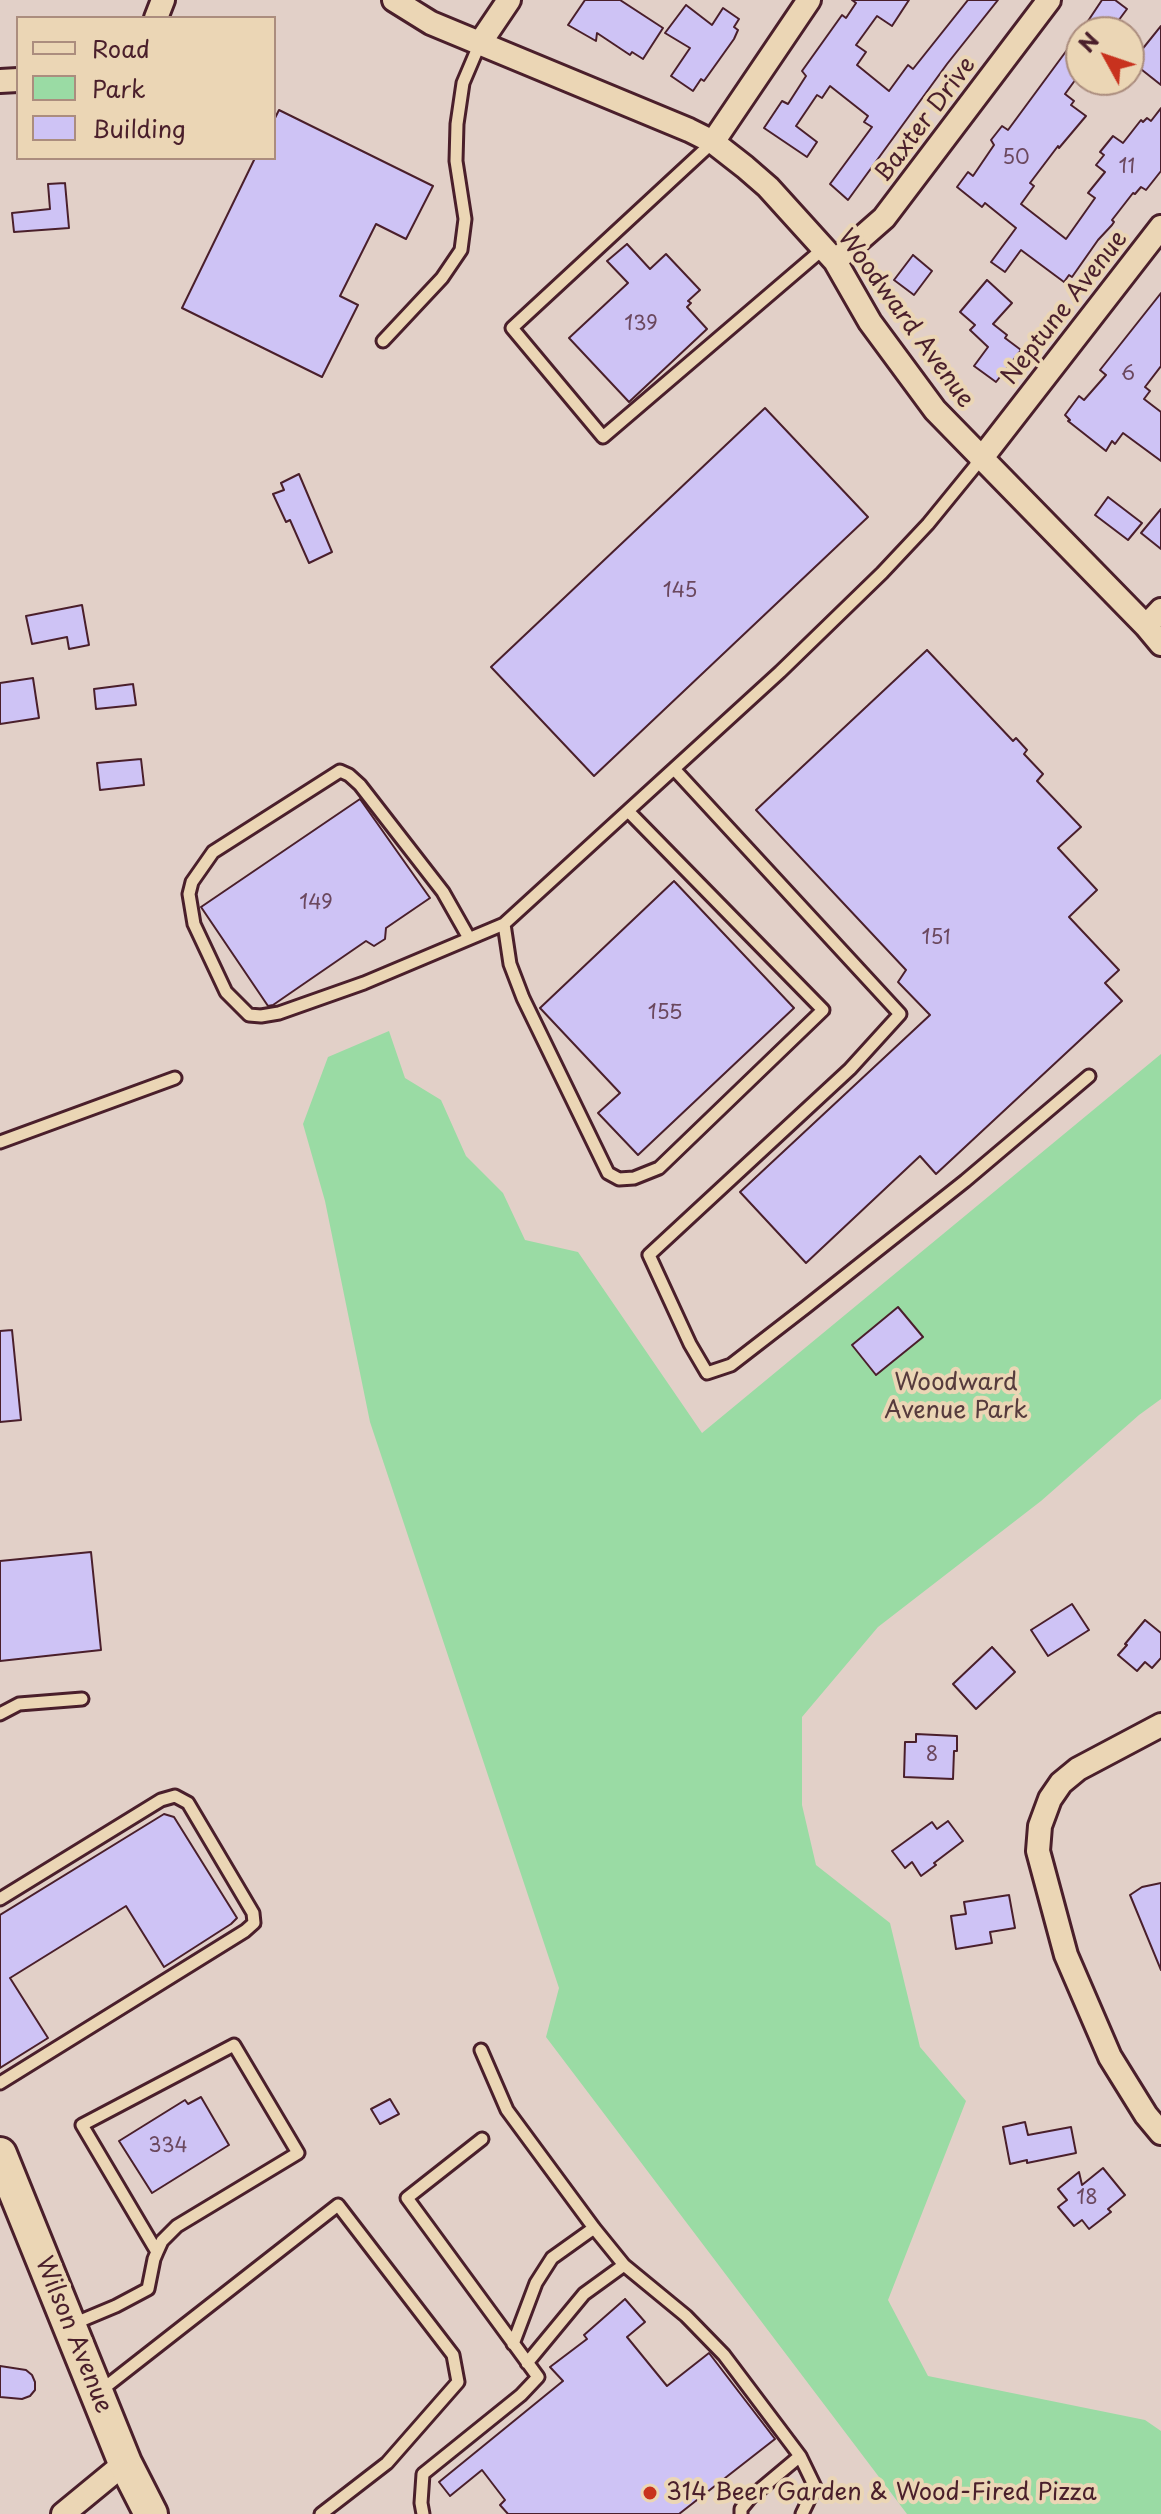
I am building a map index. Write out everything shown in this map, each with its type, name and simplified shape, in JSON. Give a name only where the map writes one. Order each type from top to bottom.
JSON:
[{"type":"main road","name":"Wilson Avenue","points":[[0,2154],[96,2394],[151,2514]]},
{"type":"street","name":"Woodward Avenue","points":[[394,0],[431,23],[689,130],[713,142],[768,187],[829,255],[870,322],[935,410],[981,459],[1154,618],[1161,644]]},
{"type":"street","points":[[480,43],[509,0]]},
{"type":"street","points":[[713,142],[809,0]]},
{"type":"street","name":"Baxter Drive","points":[[829,255],[884,218],[1049,0]]},
{"type":"street","name":"Neptune Avenue","points":[[981,459],[1161,227]]},
{"type":"street","points":[[1161,1725],[1078,1769],[1061,1783],[1050,1799],[1040,1826],[1038,1851],[1066,1955],[1110,2057],[1146,2115],[1161,2133]]},
{"type":"street","points":[[63,2514],[125,2463]]},
{"type":"lane","points":[[383,341],[442,278],[461,250],[465,219],[456,161],[457,124],[463,83],[480,43]]},
{"type":"lane","points":[[713,142],[512,328],[603,437],[829,255]]},
{"type":"lane","points":[[469,938],[434,880],[360,785],[340,771],[213,852],[192,882],[189,894],[194,924],[226,992],[249,1015],[279,1013],[322,998],[504,924],[675,770],[882,573],[928,524],[981,459]]},
{"type":"lane","points":[[675,770],[900,1014],[850,1069],[649,1255],[690,1344],[707,1373],[731,1365],[806,1307],[965,1181],[1089,1076]]},
{"type":"lane","points":[[504,924],[510,964],[523,998],[608,1173],[619,1179],[634,1178],[659,1168],[823,1010],[629,812]]},
{"type":"lane","points":[[0,1142],[175,1078]]},
{"type":"lane","points":[[0,1714],[19,1704],[82,1699]]},
{"type":"lane","points":[[0,1899],[161,1800],[175,1796],[188,1803],[253,1913],[254,1923],[0,2083]]},
{"type":"lane","points":[[69,2326],[148,2289],[162,2241],[177,2226],[298,2153],[234,2045],[82,2125],[157,2252]]},
{"type":"lane","points":[[481,2050],[507,2110],[594,2228],[624,2265],[686,2316],[724,2355],[800,2456],[815,2487],[802,2514]]},
{"type":"lane","points":[[423,2514],[423,2474],[521,2395],[538,2377],[407,2198],[482,2139]]},
{"type":"lane","points":[[96,2394],[338,2205],[453,2355],[458,2382],[387,2463],[321,2514]]},
{"type":"lane","points":[[513,2344],[536,2283],[552,2258],[594,2228]]},
{"type":"lane","points":[[527,2363],[584,2294],[624,2265]]},
{"type":"lane","points":[[741,2514],[741,2509],[750,2498],[800,2456]]},
{"type":"green space","name":"Woodward Avenue Park","points":[[389,1031],[405,1078],[441,1100],[466,1156],[503,1193],[525,1240],[578,1252],[702,1433],[1161,1054],[1161,1399],[1041,1501],[878,1627],[802,1717],[802,1805],[816,1865],[890,1923],[920,2047],[966,2101],[888,2300],[928,2376],[1145,2420],[1161,2431],[1161,2514],[907,2514],[546,2037],[559,1988],[370,1422],[325,1201],[303,1124],[328,1057]]},
{"type":"building","points":[[585,0],[620,0],[663,28],[643,59],[632,52],[630,55],[597,33],[596,41],[568,25]]},
{"type":"building","points":[[852,0],[909,0],[892,26],[877,16],[856,45],[866,52],[857,65],[889,91],[908,65],[913,69],[968,0],[998,0],[848,200],[830,184],[872,127],[864,122],[868,116],[830,86],[822,98],[817,95],[796,126],[817,142],[807,157],[764,128],[782,101],[788,104],[806,76],[802,71],[842,15],[846,18],[856,3]]},
{"type":"building","points":[[1102,0],[1115,0],[1127,9],[1122,16],[1091,16]]},
{"type":"building","points":[[686,5],[712,25],[723,8],[739,19],[734,27],[738,30],[734,39],[704,81],[701,79],[693,91],[671,76],[690,48],[665,33]]},
{"type":"building","points":[[1161,26],[1161,85],[1145,72],[1145,46]]},
{"type":"building","points":[[1065,53],[1065,96],[1074,101],[1071,105],[1086,116],[1030,183],[1034,186],[1021,204],[1066,239],[1095,198],[1088,193],[1105,172],[1096,165],[1104,155],[1100,152],[1113,136],[1123,143],[1141,120],[1143,122],[1147,118],[1151,121],[1161,108],[1161,171],[1146,190],[1141,187],[1133,193],[1072,277],[1069,275],[1064,282],[1021,250],[1005,272],[991,262],[1016,228],[985,203],[982,207],[957,187],[968,172],[973,176],[994,145],[991,140],[1002,126],[1008,130]]},
{"type":"building","points":[[279,110],[433,186],[406,239],[376,224],[340,296],[358,305],[322,377],[182,308],[254,160],[276,160],[276,116]]},
{"type":"building","points":[[65,183],[69,228],[14,232],[12,213],[50,209],[48,184]]},
{"type":"building","points":[[627,244],[650,269],[666,254],[700,290],[688,301],[691,303],[687,307],[707,329],[629,402],[569,338],[628,283],[607,261]]},
{"type":"building","points":[[913,255],[932,271],[914,295],[894,280]]},
{"type":"building","points":[[987,280],[1012,303],[993,324],[1021,350],[996,382],[974,366],[988,347],[970,330],[975,325],[960,312]]},
{"type":"building","points":[[1161,293],[1161,366],[1145,387],[1150,391],[1144,399],[1161,412],[1161,461],[1123,433],[1115,444],[1112,441],[1106,451],[1068,421],[1065,415],[1079,396],[1084,400],[1106,375],[1100,370]]},
{"type":"building","points":[[765,408],[868,517],[594,776],[491,667]]},
{"type":"building","points":[[299,474],[332,552],[309,563],[290,520],[286,522],[273,494],[284,490],[281,483]]},
{"type":"building","points":[[1108,497],[1142,523],[1128,540],[1095,515]]},
{"type":"building","points":[[1161,509],[1161,549],[1141,533]]},
{"type":"building","points":[[82,605],[89,645],[69,649],[67,637],[32,644],[26,616]]},
{"type":"building","points":[[927,650],[1013,741],[1016,738],[1027,750],[1024,754],[1043,774],[1037,781],[1081,827],[1058,848],[1097,890],[1069,917],[1119,970],[1105,983],[1122,1001],[936,1174],[920,1156],[806,1263],[740,1192],[930,1015],[898,982],[906,970],[756,810]]},
{"type":"building","points":[[33,678],[39,718],[0,724],[0,683]]},
{"type":"building","points":[[133,684],[136,705],[96,709],[94,689]]},
{"type":"building","points":[[141,759],[144,785],[100,790],[97,763]]},
{"type":"building","points":[[360,799],[430,898],[386,928],[385,939],[374,946],[366,941],[268,1006],[201,907]]},
{"type":"building","points":[[674,881],[794,1008],[638,1155],[598,1113],[620,1093],[540,1008]]},
{"type":"building","points":[[898,1307],[923,1337],[876,1375],[852,1345]]},
{"type":"building","points":[[12,1330],[21,1420],[0,1422],[0,1331]]},
{"type":"building","points":[[91,1552],[101,1650],[0,1661],[0,1561]]},
{"type":"building","points":[[1072,1604],[1089,1630],[1048,1656],[1031,1630]]},
{"type":"building","points":[[1145,1620],[1161,1633],[1161,1658],[1152,1668],[1145,1662],[1137,1671],[1118,1655]]},
{"type":"building","points":[[992,1647],[1015,1672],[976,1709],[953,1684]]},
{"type":"building","points":[[916,1734],[957,1736],[953,1779],[904,1777],[905,1742],[916,1742]]},
{"type":"building","points":[[164,1814],[174,1817],[237,1918],[164,1967],[126,1906],[10,1978],[48,2038],[0,2068],[0,1915]]},
{"type":"building","points":[[948,1821],[963,1841],[921,1876],[912,1862],[905,1868],[892,1851],[932,1822],[937,1829]]},
{"type":"building","points":[[1161,1883],[1161,1970],[1130,1895],[1142,1887]]},
{"type":"building","points":[[1009,1895],[1015,1928],[990,1932],[992,1943],[956,1949],[951,1916],[966,1914],[964,1902]]},
{"type":"building","points":[[201,2097],[229,2145],[152,2193],[119,2141],[185,2100],[188,2104]]},
{"type":"building","points":[[390,2099],[399,2114],[380,2124],[371,2109]]},
{"type":"building","points":[[1025,2122],[1028,2135],[1071,2127],[1076,2153],[1010,2164],[1003,2127]]},
{"type":"building","points":[[1103,2168],[1125,2195],[1108,2209],[1111,2212],[1089,2229],[1082,2220],[1074,2226],[1058,2207],[1067,2200],[1058,2189],[1079,2172],[1082,2185]]},
{"type":"building","points":[[625,2299],[645,2322],[627,2337],[667,2386],[709,2353],[775,2439],[679,2514],[508,2514],[500,2505],[505,2500],[482,2470],[450,2496],[439,2482],[563,2381],[550,2367],[587,2339],[584,2335]]},
{"type":"building","points":[[0,2366],[26,2370],[32,2375],[35,2390],[22,2399],[0,2397]]},
{"type":"place","name":"314 Beer Garden & Wood-Fired Pizza","points":[[650,2493]]}]
